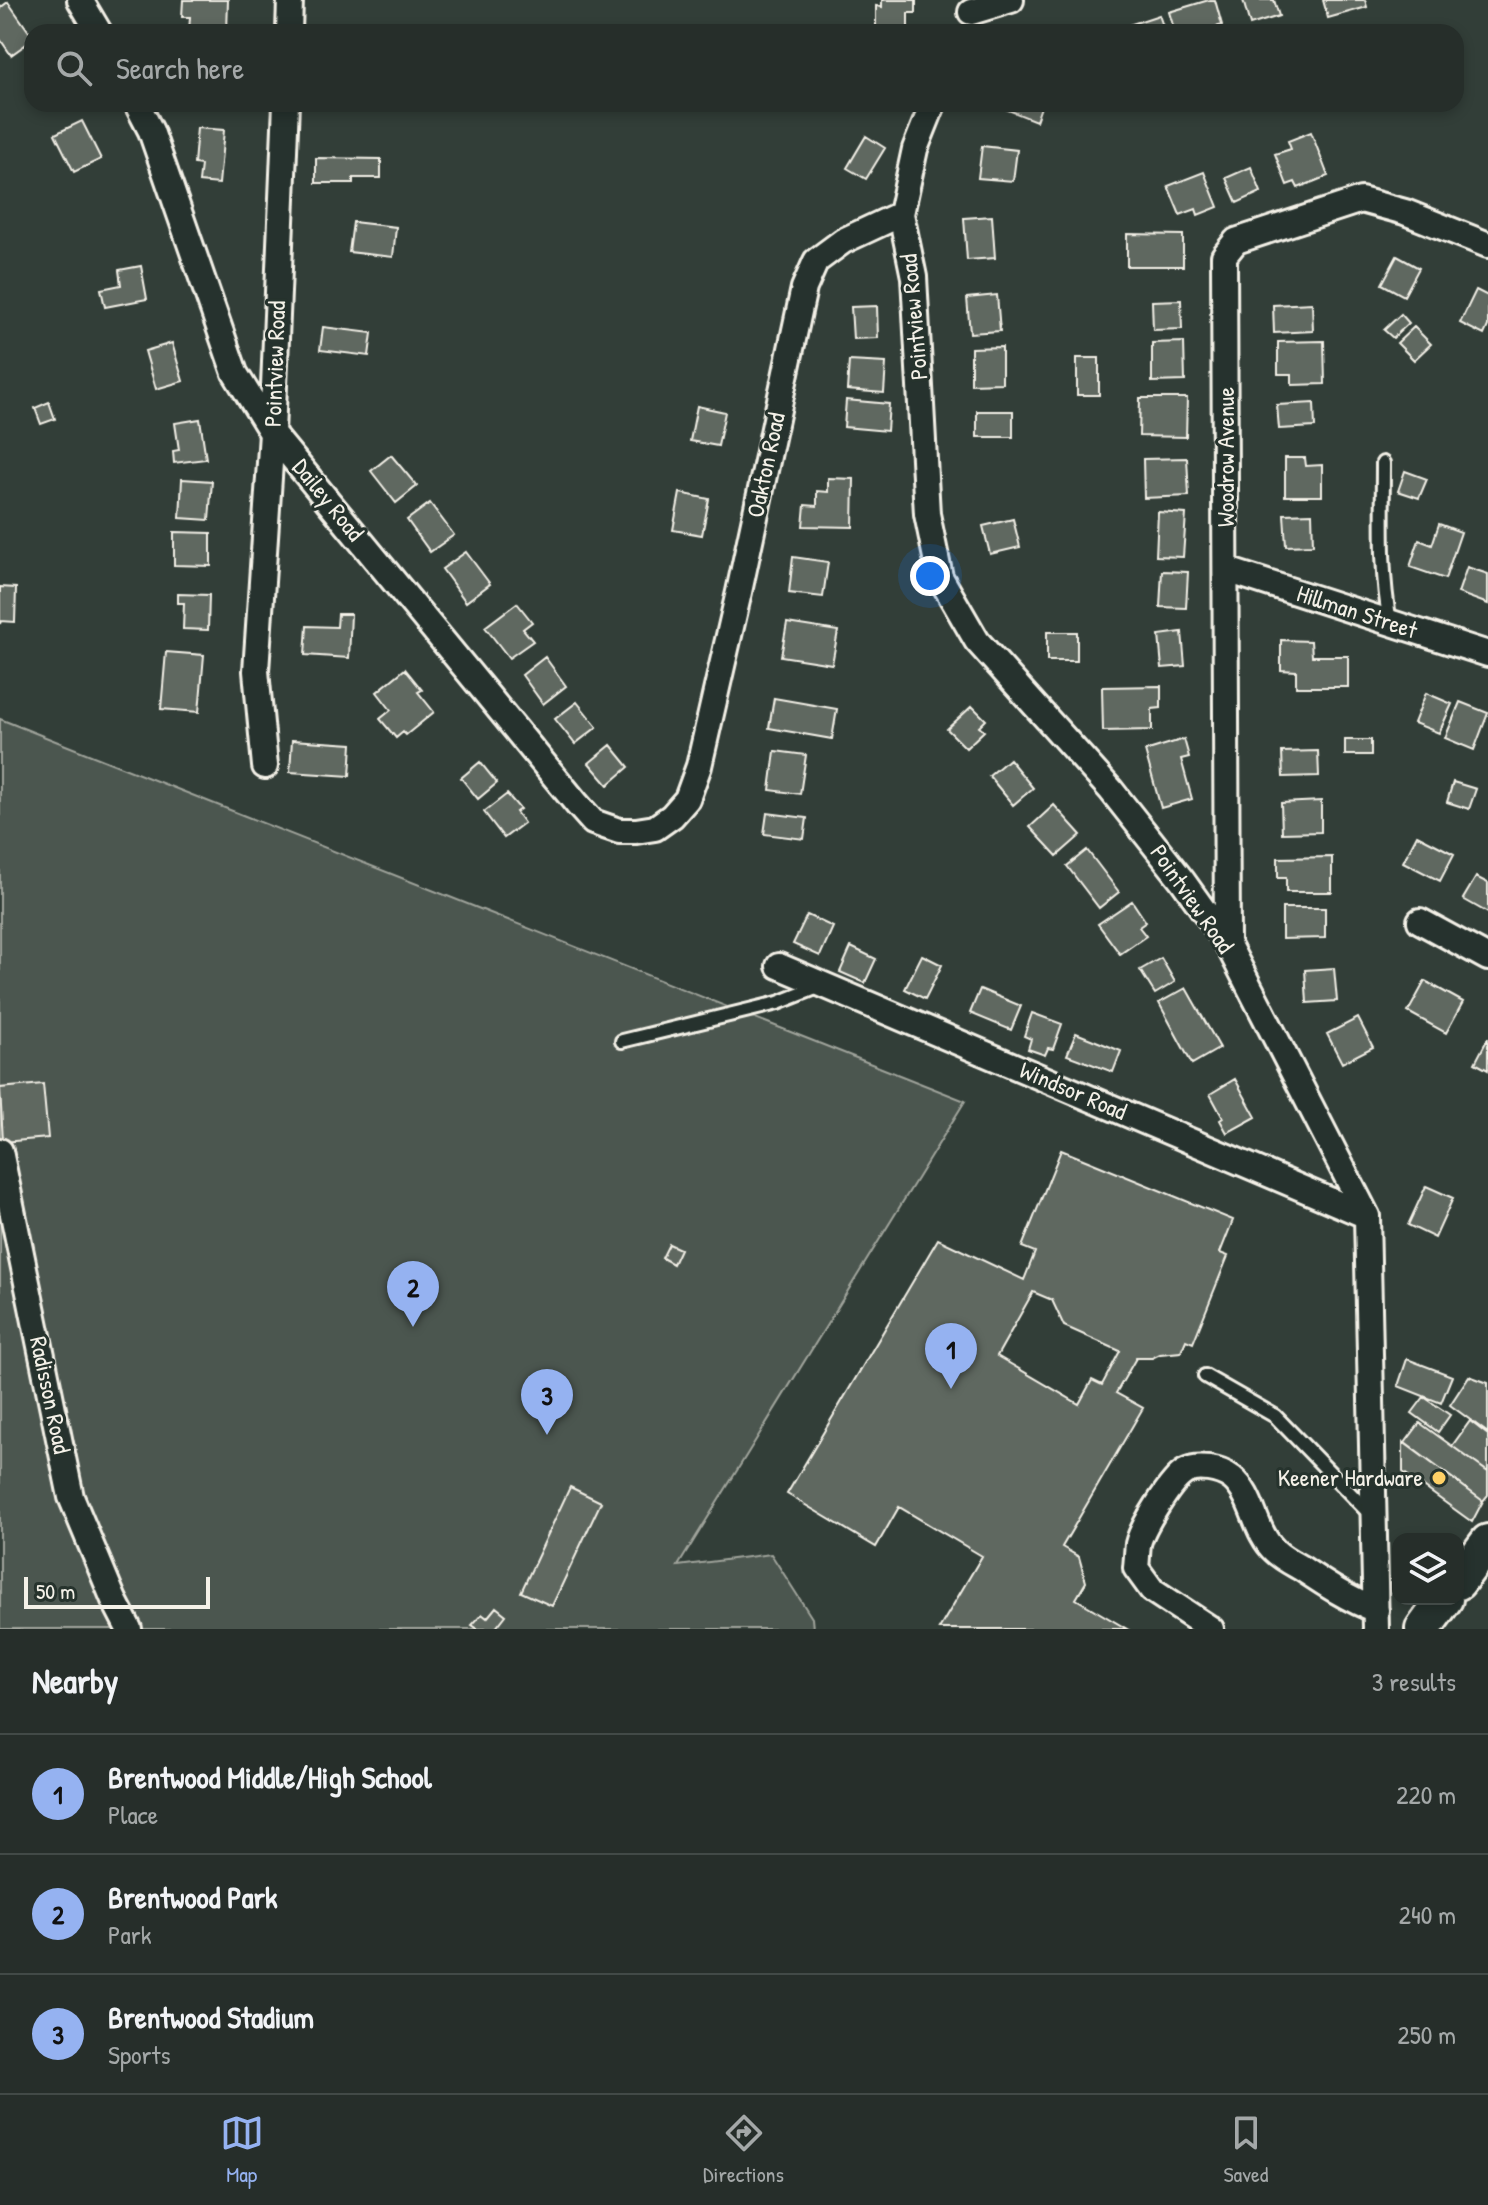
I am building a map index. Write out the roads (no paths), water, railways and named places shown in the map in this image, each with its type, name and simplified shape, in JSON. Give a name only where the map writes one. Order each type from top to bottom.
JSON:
[{"type":"main road","points":[[1464,1574],[1488,1542]]},
{"type":"main road","points":[[1423,1629],[1441,1605]]},
{"type":"street","points":[[80,0],[94,24]]},
{"type":"street","points":[[289,24],[290,0]]},
{"type":"street","points":[[967,15],[1011,0]]},
{"type":"street","name":"Dailey Road","points":[[141,112],[151,131],[235,373],[272,433],[577,804],[593,822],[619,831]]},
{"type":"street","name":"Pointview Road","points":[[265,766],[256,671],[272,433],[286,112]]},
{"type":"street","points":[[901,214],[915,149],[930,112]]},
{"type":"street","name":"Woodrow Avenue","points":[[1227,943],[1224,256],[1236,241],[1361,200],[1405,212],[1488,245]]},
{"type":"street","name":"Pointview Road","points":[[901,214],[914,277],[927,514],[940,577],[977,641],[1111,790],[1227,943],[1367,1216],[1376,1620]]},
{"type":"street","name":"Oakton Road","points":[[619,831],[655,828],[672,816],[687,799],[699,766],[804,288],[816,261],[843,241],[901,214]]},
{"type":"street","name":"Hillman Street","points":[[1227,570],[1488,654]]},
{"type":"street","points":[[1420,921],[1488,958]]},
{"type":"street","name":"Windsor Road","points":[[779,966],[1367,1216]]},
{"type":"street","name":"Radisson Road","points":[[0,1151],[71,1497],[129,1629]]},
{"type":"street","points":[[1211,1629],[1152,1590],[1136,1568],[1139,1542],[1152,1514],[1183,1473],[1199,1468],[1221,1472],[1233,1479],[1243,1493],[1263,1537],[1276,1553],[1361,1605],[1376,1620]]},
{"type":"lane","points":[[1383,463],[1383,546],[1390,622]]},
{"type":"lane","points":[[622,1041],[778,1003],[824,985]]},
{"type":"lane","points":[[1205,1376],[1275,1416],[1374,1517]]},
{"type":"place","name":"Brentwood Park","points":[[413,1327]]},
{"type":"place","name":"Brentwood Middle/High School","points":[[951,1389]]},
{"type":"place","name":"Brentwood Stadium","points":[[547,1435]]},
{"type":"place","name":"Keener Hardware","points":[[1439,1478]]}]
